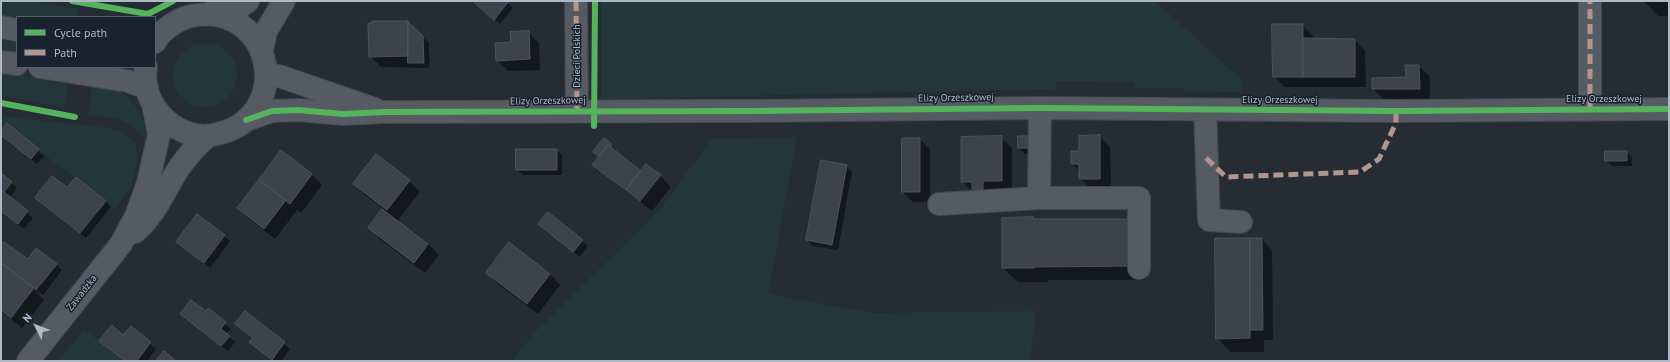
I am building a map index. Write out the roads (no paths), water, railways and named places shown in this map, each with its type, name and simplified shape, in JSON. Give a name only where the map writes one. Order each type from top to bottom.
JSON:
[{"type":"street","points":[[156,39],[169,26],[185,18],[237,9],[248,1]]},
{"type":"street","points":[[262,50],[266,31],[284,1]]},
{"type":"street","name":"Dzieci Polskich","points":[[576,1],[577,111]]},
{"type":"street","points":[[1590,1],[1590,109]]},
{"type":"street","points":[[46,68],[128,81],[148,86],[162,117],[176,127],[191,134],[208,136],[222,134],[246,120],[255,111],[262,100],[266,87],[266,62],[262,50],[252,34],[238,23],[222,16],[203,14]]},
{"type":"street","points":[[1,27],[16,30]]},
{"type":"street","points":[[1,62],[16,64]]},
{"type":"street","name":"Elizy Orzeszkowej","points":[[267,74],[279,76],[384,112]]},
{"type":"street","name":"Zawadzka","points":[[28,361],[120,244],[136,216],[148,183],[159,134],[148,86]]},
{"type":"street","points":[[1039,198],[1040,108]]},
{"type":"street","name":"Elizy Orzeszkowej","points":[[246,120],[272,111],[298,110],[343,114],[384,112],[749,111],[1040,108],[1205,110],[1669,109]]},
{"type":"street","points":[[1205,110],[1209,220],[1241,222]]},
{"type":"street","name":"Zawadzka","points":[[120,244],[139,229],[162,200],[177,171],[193,149],[208,136]]},
{"type":"street","points":[[939,204],[1039,198],[1139,198],[1139,268]]}]
